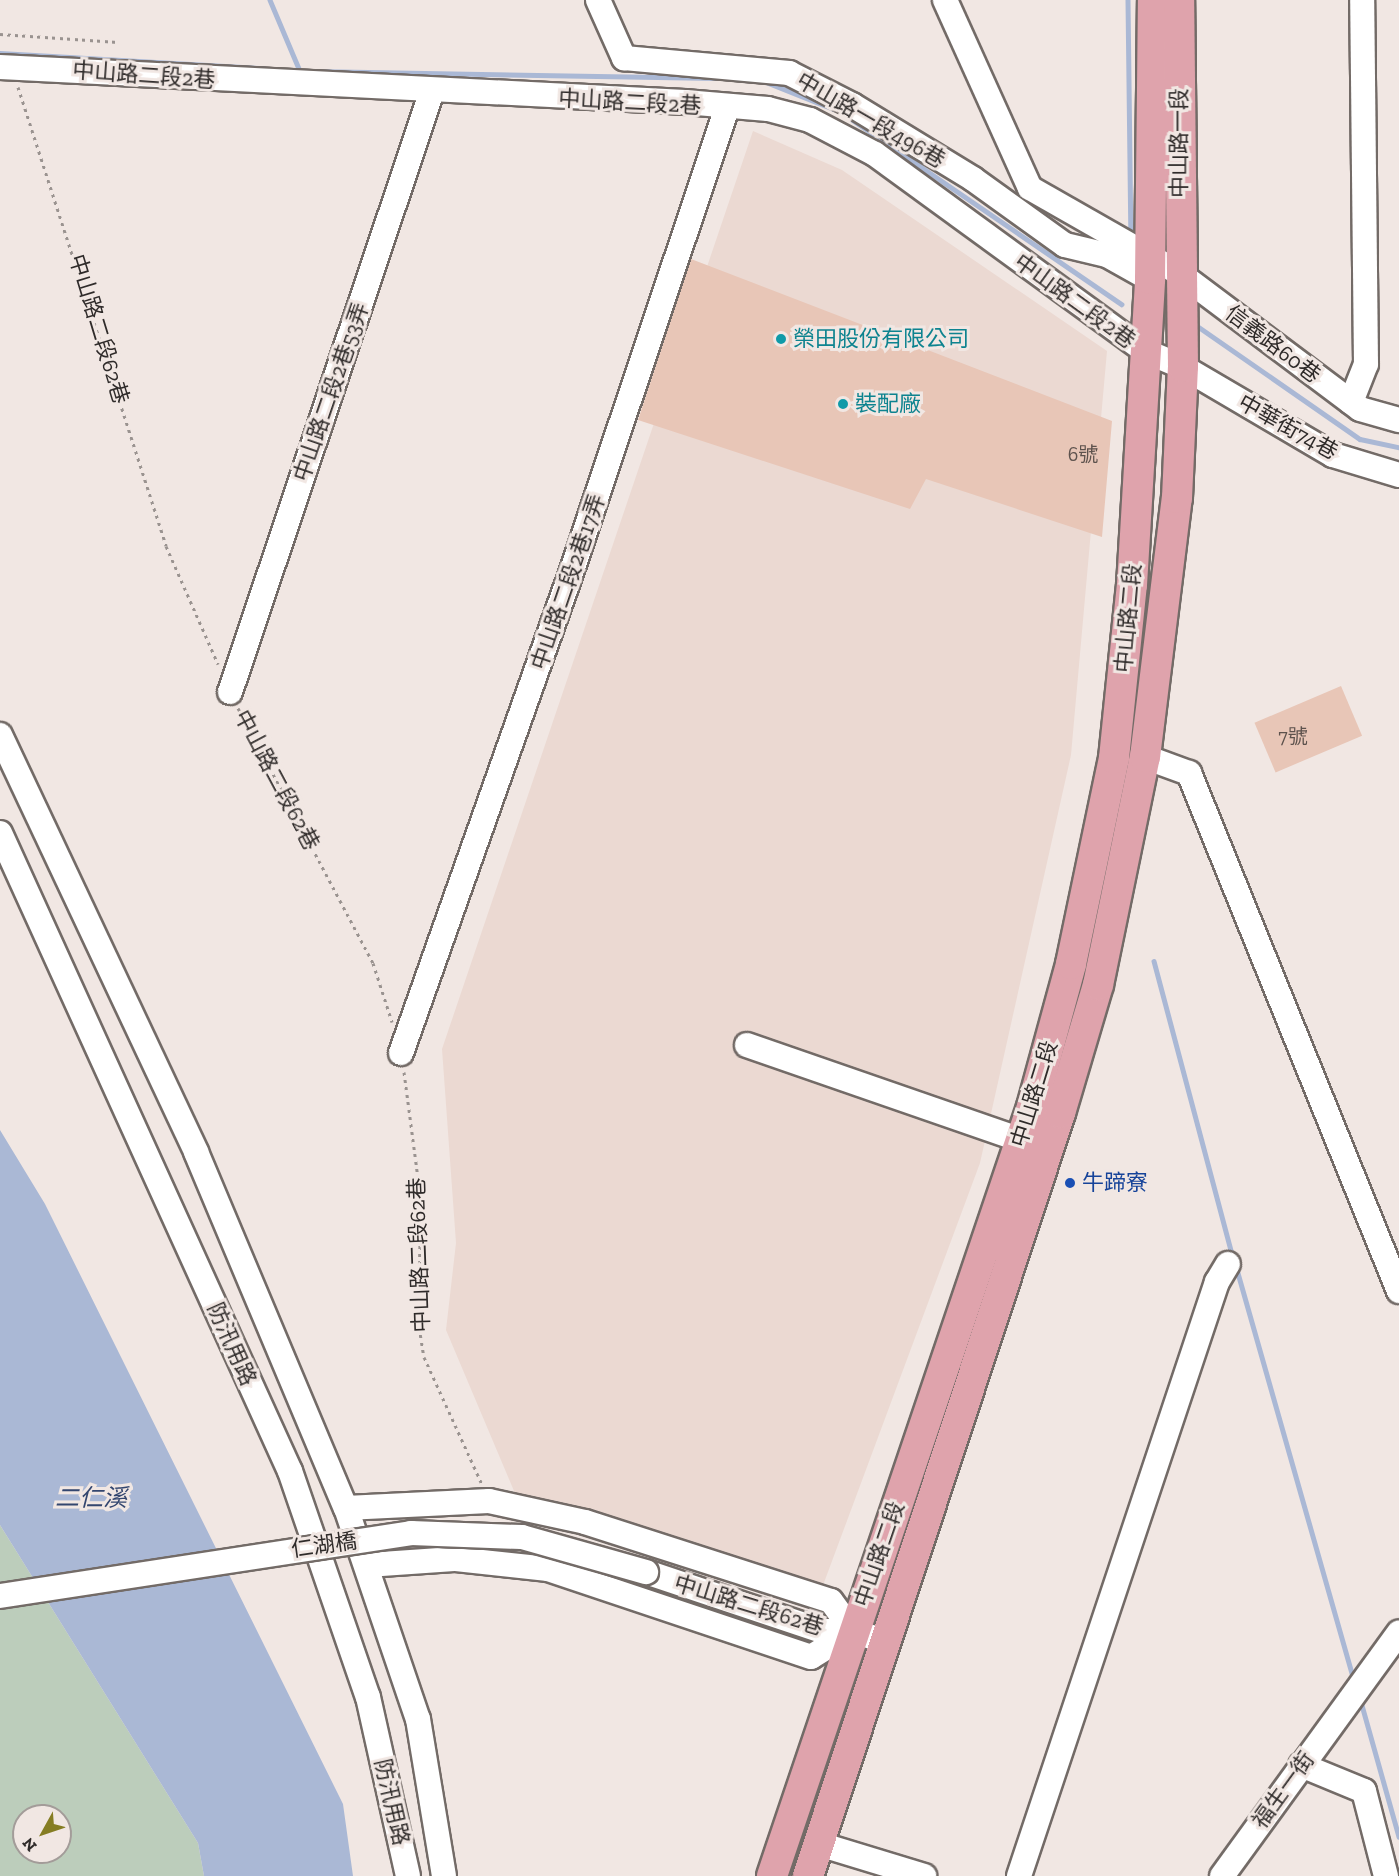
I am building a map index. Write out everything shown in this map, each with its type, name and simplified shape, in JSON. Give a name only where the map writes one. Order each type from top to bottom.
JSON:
[{"type":"main road","name":"中山路一段","points":[[1150,269],[1153,0]]},
{"type":"main road","name":"中山路一段","points":[[1179,0],[1179,280]]},
{"type":"main road","name":"中山路二段","points":[[772,1876],[1021,1140],[1071,964],[1114,758],[1132,585],[1150,269]]},
{"type":"main road","name":"中山路二段","points":[[808,1876],[1070,1081],[1098,985],[1145,757],[1177,498],[1182,355],[1179,280]]},
{"type":"street","name":"中山路一段496巷","points":[[598,0],[624,58],[789,73],[974,179],[1065,245],[1150,269]]},
{"type":"street","points":[[945,0],[1030,188],[1150,269]]},
{"type":"street","points":[[1351,402],[1366,364],[1362,0]]},
{"type":"street","name":"中山路二段2巷","points":[[5,66],[768,109],[810,120],[874,154],[1145,344],[1182,355]]},
{"type":"street","name":"中山路二段2巷53弄","points":[[230,692],[432,91]]},
{"type":"street","name":"中山路二段2巷17弄","points":[[401,1053],[566,588],[727,108]]},
{"type":"street","name":"信義路60巷","points":[[1150,269],[1179,280],[1351,402],[1396,415]]},
{"type":"street","name":"中華街74巷","points":[[1182,355],[1333,455],[1399,475]]},
{"type":"street","points":[[0,735],[196,1152],[346,1508],[417,1719],[444,1876]]},
{"type":"street","points":[[1145,757],[1189,773],[1399,1291]]},
{"type":"street","name":"防汛用路","points":[[0,833],[290,1471],[368,1696],[408,1876]]},
{"type":"street","points":[[747,1045],[1021,1140]]},
{"type":"street","points":[[1019,1876],[1217,1282],[1228,1264]]},
{"type":"street","name":"中山路二段62巷","points":[[346,1508],[489,1501],[585,1522],[831,1601],[853,1631]]},
{"type":"street","name":"仁湖橋","points":[[0,1596],[411,1533],[522,1537],[646,1572]]},
{"type":"street","name":"中山路二段62巷","points":[[367,1565],[454,1560],[548,1569],[811,1657],[853,1631]]},
{"type":"street","name":"中山路二段62巷","points":[[646,1572],[822,1631],[853,1631],[886,1642]]},
{"type":"street","name":"福生一街","points":[[1222,1876],[1300,1765],[1399,1632]]},
{"type":"street","points":[[1300,1765],[1364,1791],[1386,1876]]},
{"type":"street","points":[[819,1844],[924,1876]]},
{"type":"path","points":[[0,34],[118,42]]},
{"type":"path","name":"中山路二段62巷","points":[[5,66],[71,239],[166,546],[230,692],[374,963],[401,1053],[421,1201],[418,1320],[424,1357],[489,1501]]},
{"type":"shaded area","points":[[753,131],[842,170],[1107,351],[1071,755],[980,1163],[822,1588],[517,1498],[446,1330],[456,1243],[442,1049]]},
{"type":"green space","points":[[0,1525],[198,1843],[204,1876],[0,1876]]},
{"type":"water","name":"二仁溪","points":[[0,1130],[45,1204],[343,1804],[353,1876],[204,1876],[198,1843],[0,1525]]},
{"type":"building","name":"榮田股份有限公司","points":[[691,259],[1112,421],[1102,537],[926,479],[910,509],[638,420]]},
{"type":"building","points":[[1341,686],[1362,736],[1276,772],[1254,723]]},
{"type":"waterway","points":[[270,0],[300,71]]},
{"type":"waterway","points":[[1128,0],[1131,232]]},
{"type":"waterway","points":[[0,53],[264,68]]},
{"type":"waterway","points":[[311,71],[716,78]]},
{"type":"waterway","points":[[766,82],[834,109]]},
{"type":"waterway","points":[[841,112],[1121,304]]},
{"type":"waterway","points":[[984,115],[1018,185]]},
{"type":"waterway","points":[[1193,323],[1360,439],[1399,447]]},
{"type":"waterway","points":[[1154,961],[1233,1258]]},
{"type":"waterway","points":[[1236,1266],[1354,1679]]},
{"type":"waterway","points":[[1360,1698],[1399,1837]]},
{"type":"place","name":"榮田股份有限公司","points":[[781,339]]},
{"type":"place","name":"裝配廠","points":[[843,404]]},
{"type":"place","name":"牛蹄寮","points":[[1070,1183]]}]
